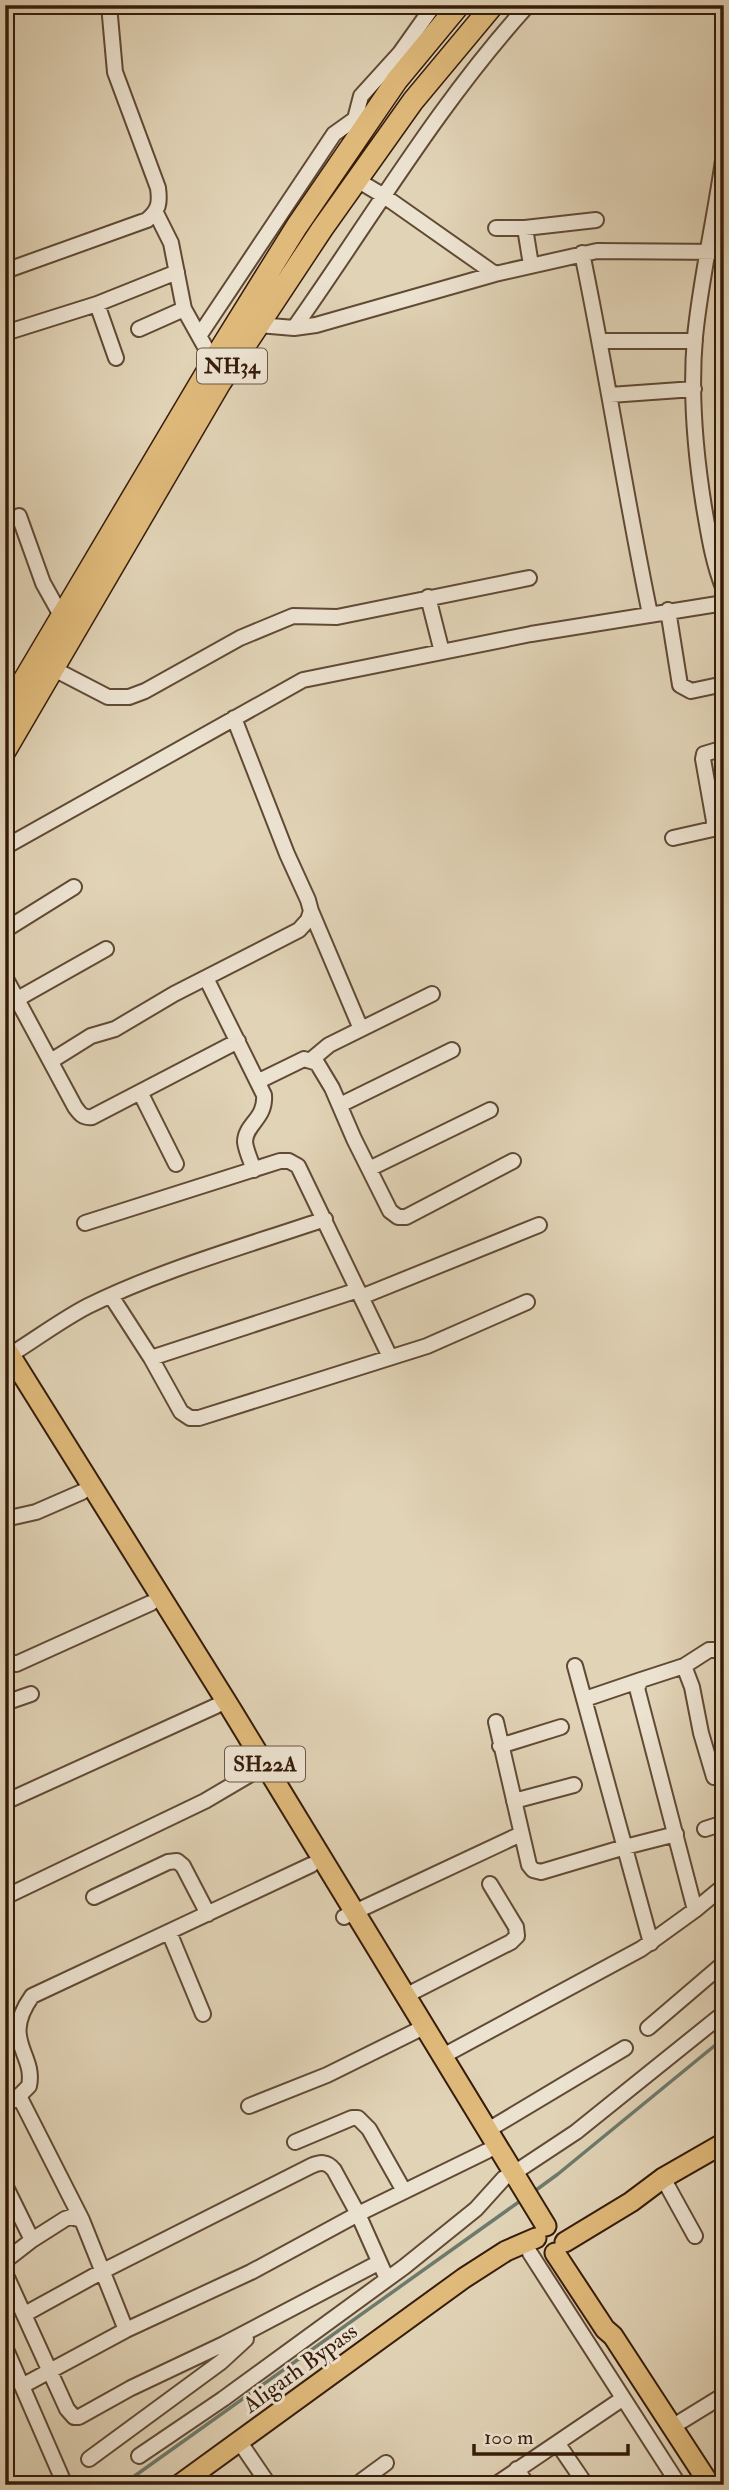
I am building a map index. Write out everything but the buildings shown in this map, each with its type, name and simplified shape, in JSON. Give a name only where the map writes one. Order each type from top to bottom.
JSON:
[{"type":"highway","name":"NH34","points":[[5,712],[213,361],[297,226],[397,80],[459,5]]},
{"type":"highway","name":"NH34","points":[[5,751],[220,383],[413,101],[493,5]]},
{"type":"main road","name":"SH22A","points":[[7,1357],[82,1492],[312,1865],[405,1996],[418,2030],[441,2057],[488,2130],[512,2181],[546,2237],[710,2485]]},
{"type":"main road","name":"SH22A","points":[[7,1357],[232,1709],[487,2151],[512,2181]]},
{"type":"main road","name":"Aligarh Bypass","points":[[179,2485],[450,2291],[510,2262],[546,2237],[631,2202],[659,2181],[724,2143]]},
{"type":"street","points":[[5,271],[147,220],[156,213],[160,202],[158,188],[115,72],[108,5]]},
{"type":"street","points":[[199,336],[334,134],[355,119],[362,96],[400,53],[434,5]]},
{"type":"street","points":[[294,328],[442,109],[528,5]]},
{"type":"street","points":[[724,153],[706,252],[695,341],[694,389],[700,482],[712,555],[724,590]]},
{"type":"street","points":[[357,180],[495,274]]},
{"type":"street","points":[[156,213],[171,243],[184,309],[213,361]]},
{"type":"street","points":[[496,228],[525,228],[596,220]]},
{"type":"street","points":[[525,228],[531,265]]},
{"type":"street","points":[[259,325],[294,328],[316,326],[495,274],[582,253],[724,253]]},
{"type":"street","points":[[582,253],[650,614]]},
{"type":"street","points":[[5,333],[97,304],[177,272]]},
{"type":"street","points":[[97,304],[116,358]]},
{"type":"street","points":[[139,328],[184,309]]},
{"type":"street","points":[[600,341],[695,341]]},
{"type":"street","points":[[610,395],[694,389]]},
{"type":"street","points":[[19,516],[43,583],[62,617]]},
{"type":"street","points":[[52,668],[108,696],[129,697],[145,691],[240,638],[293,616],[337,617],[529,578]]},
{"type":"street","points":[[428,597],[442,652]]},
{"type":"street","points":[[5,847],[303,680],[442,652],[724,603]]},
{"type":"street","points":[[668,611],[680,685],[691,691],[724,684]]},
{"type":"street","points":[[234,718],[361,1029]]},
{"type":"street","points":[[673,838],[713,829],[714,821],[703,759],[704,754],[724,748]]},
{"type":"street","points":[[5,930],[74,887]]},
{"type":"street","points":[[51,1061],[91,1036],[115,1029],[174,994],[299,930],[309,920],[311,911]]},
{"type":"street","points":[[11,1002],[106,949]]},
{"type":"street","points":[[5,976],[11,1002],[51,1061],[75,1107],[86,1118],[238,1041]]},
{"type":"street","points":[[205,978],[259,1081],[265,1105],[245,1138],[254,1170]]},
{"type":"street","points":[[311,1060],[329,1045],[432,994]]},
{"type":"street","points":[[340,1105],[452,1050]]},
{"type":"street","points":[[259,1081],[304,1059],[317,1063],[390,1211],[398,1217],[406,1217],[513,1161]]},
{"type":"street","points":[[140,1092],[176,1164]]},
{"type":"street","points":[[369,1169],[490,1110]]},
{"type":"street","points":[[85,1223],[280,1161],[289,1161],[298,1166],[390,1357]]},
{"type":"street","points":[[7,1357],[85,1308],[144,1281],[325,1219]]},
{"type":"street","points":[[151,1358],[360,1293],[538,1225]]},
{"type":"street","points":[[111,1296],[151,1358],[181,1412],[190,1418],[199,1418],[440,1341],[527,1302]]},
{"type":"street","points":[[5,1519],[36,1512],[82,1492]]},
{"type":"street","points":[[5,1661],[16,1664],[151,1603]]},
{"type":"street","points":[[585,1699],[684,1666],[709,1650],[724,1650]]},
{"type":"street","points":[[575,1666],[651,1943]]},
{"type":"street","points":[[684,1666],[692,1686],[696,1712],[714,1777]]},
{"type":"street","points":[[641,1680],[637,1692],[695,1910]]},
{"type":"street","points":[[5,1703],[32,1693]]},
{"type":"street","points":[[5,1802],[216,1706]]},
{"type":"street","points":[[496,1722],[521,1834],[529,1865],[534,1870],[541,1872],[676,1834]]},
{"type":"street","points":[[500,1746],[561,1727]]},
{"type":"street","points":[[5,1897],[205,1801],[256,1771]]},
{"type":"street","points":[[514,1801],[574,1784]]},
{"type":"street","points":[[705,1829],[724,1823]]},
{"type":"street","points":[[349,1914],[521,1834]]},
{"type":"street","points":[[94,1897],[168,1862],[177,1861],[183,1866],[208,1914]]},
{"type":"street","points":[[5,2105],[29,2086],[30,2081],[7,2036],[9,2018],[32,1996],[312,1865]]},
{"type":"street","points":[[405,1996],[512,1942],[517,1936],[516,1927],[490,1884]]},
{"type":"street","points":[[441,2057],[651,1943],[724,1886]]},
{"type":"street","points":[[169,1933],[203,2014]]},
{"type":"street","points":[[648,2028],[724,1963]]},
{"type":"street","points":[[139,2456],[244,2384],[387,2279],[724,2013]]},
{"type":"street","points":[[249,2106],[327,2075],[418,2030]]},
{"type":"street","points":[[488,2130],[625,2048]]},
{"type":"street","points":[[19,2096],[82,2220],[126,2330]]},
{"type":"street","points":[[295,2142],[352,2118],[358,2118],[369,2129],[404,2191]]},
{"type":"street","points":[[22,2386],[126,2330],[251,2272],[358,2214],[487,2151]]},
{"type":"street","points":[[25,2314],[103,2271],[318,2163],[330,2165],[334,2170],[358,2214],[387,2279]]},
{"type":"street","points":[[659,2181],[695,2236]]},
{"type":"street","points":[[5,2185],[32,2240]]},
{"type":"street","points":[[5,2261],[32,2240],[71,2217],[82,2220]]},
{"type":"street","points":[[546,2237],[622,2399],[679,2485]]},
{"type":"street","points":[[5,2273],[67,2409],[75,2417],[79,2417],[131,2388],[257,2328],[378,2263]]},
{"type":"street","points":[[89,2459],[220,2362],[257,2328]]},
{"type":"street","points":[[5,2347],[65,2485]]},
{"type":"street","points":[[672,2427],[724,2395]]},
{"type":"street","points":[[495,2485],[622,2399]]},
{"type":"street","points":[[239,2441],[269,2485]]},
{"type":"street","points":[[558,2444],[586,2485]]},
{"type":"street","points":[[356,2485],[386,2463]]},
{"type":"street","points":[[517,2469],[527,2485]]},
{"type":"waterway","points":[[532,2193],[724,2038]]},
{"type":"waterway","points":[[122,2485],[523,2199]]}]
